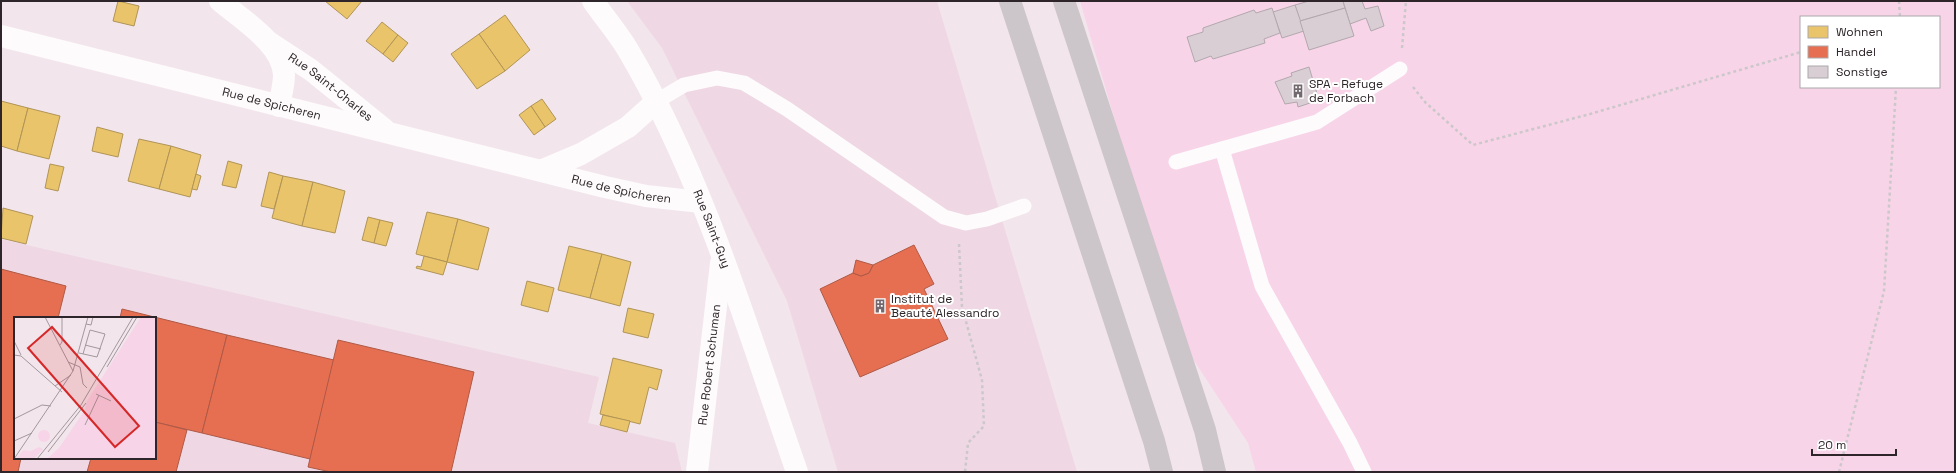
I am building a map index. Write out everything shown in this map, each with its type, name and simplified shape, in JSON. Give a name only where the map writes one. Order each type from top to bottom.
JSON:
[{"type":"highway","points":[[1010,1],[1154,441],[1162,472]]},
{"type":"highway","points":[[1064,1],[1203,422],[1215,472]]},
{"type":"street","name":"Rue Saint-Charles","points":[[220,1],[270,43],[312,70],[389,133]]},
{"type":"street","name":"Rue Saint-Guy","points":[[593,1],[627,48],[657,101],[701,202],[797,472]]},
{"type":"street","name":"Rue de Spicheren","points":[[1,36],[646,196],[701,202]]},
{"type":"street","name":"Rue Saint-Charles","points":[[270,43],[281,63],[284,73],[279,106]]},
{"type":"street","name":"Rue de Spicheren","points":[[543,170],[581,154],[628,127],[657,101]]},
{"type":"street","name":"Rue Robert Schuman","points":[[697,472],[722,258]]},
{"type":"lane","points":[[1176,162],[1317,122],[1400,69]]},
{"type":"lane","points":[[657,101],[684,85],[717,78],[744,83],[787,109],[944,217],[966,223],[987,220],[1024,206]]},
{"type":"lane","points":[[1222,149],[1262,286],[1350,443],[1364,472]]},
{"type":"path","points":[[1406,1],[1400,69],[1425,102],[1473,145],[1590,114],[1800,52]]},
{"type":"path","points":[[1899,1],[1900,16]]},
{"type":"path","points":[[1839,472],[1884,291],[1896,88]]},
{"type":"path","points":[[965,472],[968,443],[984,426],[982,380],[962,307],[958,246],[966,223]]},
{"type":"shaded area","points":[[627,1],[937,1],[1077,472],[838,472],[787,301],[662,48]]},
{"type":"shaded area","points":[[1080,1],[1955,1],[1955,472],[1256,472],[1248,443],[1178,336]]},
{"type":"shaded area","points":[[1,239],[599,377],[588,423],[675,443],[682,472],[1,472]]},
{"type":"building: Wohnen","points":[[118,1],[139,6],[134,26],[113,21]]},
{"type":"building: Wohnen","points":[[325,1],[362,1],[347,19]]},
{"type":"building: Wohnen","points":[[505,15],[530,50],[505,71],[479,34]]},
{"type":"building: Wohnen","points":[[382,22],[398,35],[383,54],[366,41]]},
{"type":"building: Wohnen","points":[[479,34],[505,71],[477,89],[451,54]]},
{"type":"building: Wohnen","points":[[398,35],[408,43],[393,62],[383,54]]},
{"type":"building: Wohnen","points":[[542,99],[556,119],[545,127],[531,106]]},
{"type":"building: Wohnen","points":[[1,101],[28,108],[17,151],[1,146]]},
{"type":"building: Wohnen","points":[[531,106],[545,127],[534,135],[519,115]]},
{"type":"building: Wohnen","points":[[28,108],[60,116],[49,159],[17,151]]},
{"type":"building: Wohnen","points":[[97,127],[123,134],[118,157],[92,151]]},
{"type":"building: Wohnen","points":[[139,139],[171,146],[159,189],[128,181]]},
{"type":"building: Wohnen","points":[[171,146],[201,155],[190,197],[159,189]]},
{"type":"building: Wohnen","points":[[228,161],[242,165],[236,188],[222,185]]},
{"type":"building: Wohnen","points":[[50,164],[64,167],[58,191],[45,188]]},
{"type":"building: Wohnen","points":[[269,172],[283,176],[274,209],[261,206]]},
{"type":"building: Wohnen","points":[[196,174],[201,176],[197,190],[192,189]]},
{"type":"building: Wohnen","points":[[283,176],[313,182],[302,226],[272,218]]},
{"type":"building: Wohnen","points":[[313,182],[345,191],[335,233],[302,226]]},
{"type":"building: Wohnen","points":[[3,208],[33,216],[26,244],[1,238]]},
{"type":"building: Wohnen","points":[[427,212],[458,219],[447,262],[416,254]]},
{"type":"building: Wohnen","points":[[368,217],[380,220],[374,243],[362,240]]},
{"type":"building: Wohnen","points":[[458,219],[489,228],[478,270],[447,262]]},
{"type":"building: Wohnen","points":[[380,220],[393,223],[386,246],[374,243]]},
{"type":"building: Wohnen","points":[[569,246],[602,254],[590,298],[558,290]]},
{"type":"building: Wohnen","points":[[602,254],[631,262],[620,306],[590,298]]},
{"type":"building: Wohnen","points":[[424,256],[447,262],[443,275],[416,268],[417,266],[421,267]]},
{"type":"building: Wohnen","points":[[527,281],[554,288],[548,312],[521,305]]},
{"type":"building: Wohnen","points":[[628,308],[654,314],[648,338],[623,332]]},
{"type":"building: Wohnen","points":[[613,358],[662,370],[657,390],[649,387],[640,424],[600,414]]},
{"type":"building: Wohnen","points":[[603,415],[630,421],[627,432],[600,425]]},
{"type":"building: Handel","name":"Institut de Beauté Alessandro","points":[[914,245],[934,284],[924,289],[948,339],[860,377],[820,289],[853,273],[861,276],[869,273],[873,265]]},
{"type":"building: Handel","points":[[856,260],[873,265],[869,273],[861,276],[853,273]]},
{"type":"building: Handel","points":[[1,269],[66,286],[58,317],[14,317],[14,459],[21,459],[18,472],[1,472]]},
{"type":"building: Handel","points":[[122,309],[154,317],[120,317]]},
{"type":"building: Handel","points":[[156,317],[227,335],[202,433],[156,422]]},
{"type":"building: Handel","points":[[227,335],[334,360],[310,459],[202,433]]},
{"type":"building: Handel","points":[[338,340],[474,372],[451,472],[331,472],[308,467]]},
{"type":"building: Handel","points":[[156,422],[187,430],[176,472],[87,472],[91,459],[156,459]]},
{"type":"building: Sonstige","points":[[1309,1],[1343,1],[1345,8],[1300,21],[1295,5]]},
{"type":"building: Sonstige","points":[[1343,1],[1362,1],[1365,9],[1378,6],[1384,26],[1371,31],[1366,18],[1350,24]]},
{"type":"building: Sonstige","points":[[1295,5],[1304,31],[1282,38],[1273,12]]},
{"type":"building: Sonstige","points":[[1272,8],[1280,33],[1264,39],[1265,43],[1213,59],[1211,56],[1195,62],[1187,37],[1203,32],[1203,28],[1254,10],[1256,13]]},
{"type":"building: Sonstige","points":[[1345,8],[1354,36],[1309,50],[1300,21]]},
{"type":"building: Sonstige","name":"SPA - Refuge de Forbach","points":[[1309,67],[1319,100],[1298,107],[1297,102],[1285,104],[1275,82],[1292,76],[1291,73]]},
{"type":"place","name":"SPA - Refuge de Forbach","points":[[1298,91]]},
{"type":"place","name":"Institut de Beauté Alessandro","points":[[880,306]]}]
